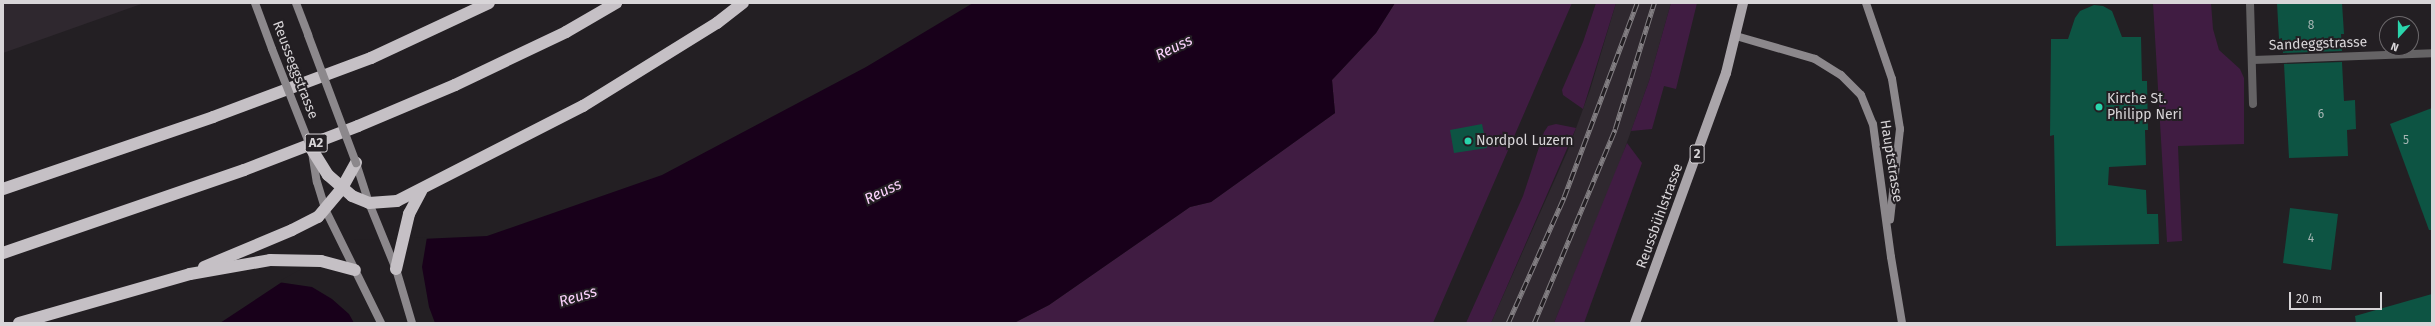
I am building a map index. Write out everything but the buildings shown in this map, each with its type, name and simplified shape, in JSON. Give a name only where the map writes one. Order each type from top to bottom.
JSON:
[{"type":"highway","points":[[3,189],[213,118],[364,60],[489,3]]},
{"type":"highway","name":"A2","points":[[3,253],[244,170],[358,126],[455,85],[566,32],[616,3]]},
{"type":"highway","points":[[311,148],[328,175],[342,188],[360,201],[369,203],[398,201],[421,191],[583,106],[647,68],[743,3]]},
{"type":"highway","points":[[190,274],[306,224],[325,209],[342,188],[356,163]]},
{"type":"highway","points":[[396,269],[409,214],[421,191]]},
{"type":"highway","points":[[19,323],[190,274],[270,260],[321,262],[355,270]]},
{"type":"main road","name":"Reusseggstrasse","points":[[255,3],[311,148],[316,182],[325,209],[381,323]]},
{"type":"main road","name":"Reusseggstrasse","points":[[296,3],[356,163],[369,203],[396,269],[412,323]]},
{"type":"main road","name":"Reussbühlstrasse","points":[[1635,323],[1711,114],[1736,36],[1743,3]]},
{"type":"main road","name":"Hauptstrasse","points":[[1866,3],[1892,79],[1900,129],[1888,230]]},
{"type":"main road","name":"Hauptstrasse","points":[[1736,36],[1815,59],[1841,75],[1861,95],[1873,124],[1902,323]]},
{"type":"street","points":[[2250,3],[2253,60],[2253,104]]},
{"type":"street","name":"Sandeggstrasse","points":[[2253,60],[2432,53]]},
{"type":"shaded area","points":[[3,3],[144,3],[3,53]]},
{"type":"shaded area","points":[[1395,3],[1572,3],[1433,323],[1014,323],[1049,305],[1190,207],[1211,202],[1335,113],[1332,80],[1376,33]]},
{"type":"shaded area","points":[[1596,3],[1616,3],[1583,109],[1563,95],[1562,90],[1583,42]]},
{"type":"shaded area","points":[[1616,3],[1671,3],[1649,81],[1616,173],[1554,323],[1491,323],[1568,150],[1590,90]]},
{"type":"shaded area","points":[[1671,3],[1697,3],[1676,89],[1664,86],[1652,129],[1631,131],[1649,81]]},
{"type":"shaded area","points":[[2153,3],[2211,3],[2213,29],[2219,50],[2240,69],[2244,78],[2244,144],[2178,146],[2182,241],[2167,242]]},
{"type":"shaded area","points":[[1556,124],[1576,128],[1491,323],[1466,323],[1523,196],[1544,132],[1548,126]]},
{"type":"shaded area","points":[[1627,143],[1642,163],[1584,323],[1554,323]]},
{"type":"water","name":"Reuss","points":[[973,3],[1395,3],[1376,33],[1332,80],[1335,113],[1211,202],[1190,207],[1049,305],[1014,323],[220,323],[294,274],[354,242],[487,236],[662,175],[866,67]]},
{"type":"pier","points":[[427,237],[422,267],[429,307],[435,323],[354,323],[349,314],[332,299],[312,287],[278,282],[353,240]]},
{"type":"railway","points":[[1508,323],[1564,197],[1637,3]]},
{"type":"railway","points":[[1534,323],[1615,129],[1654,3]]},
{"type":"place","name":"Kirche St. Philipp Neri","points":[[2099,107]]},
{"type":"place","name":"Nordpol Luzern","points":[[1468,141]]}]
